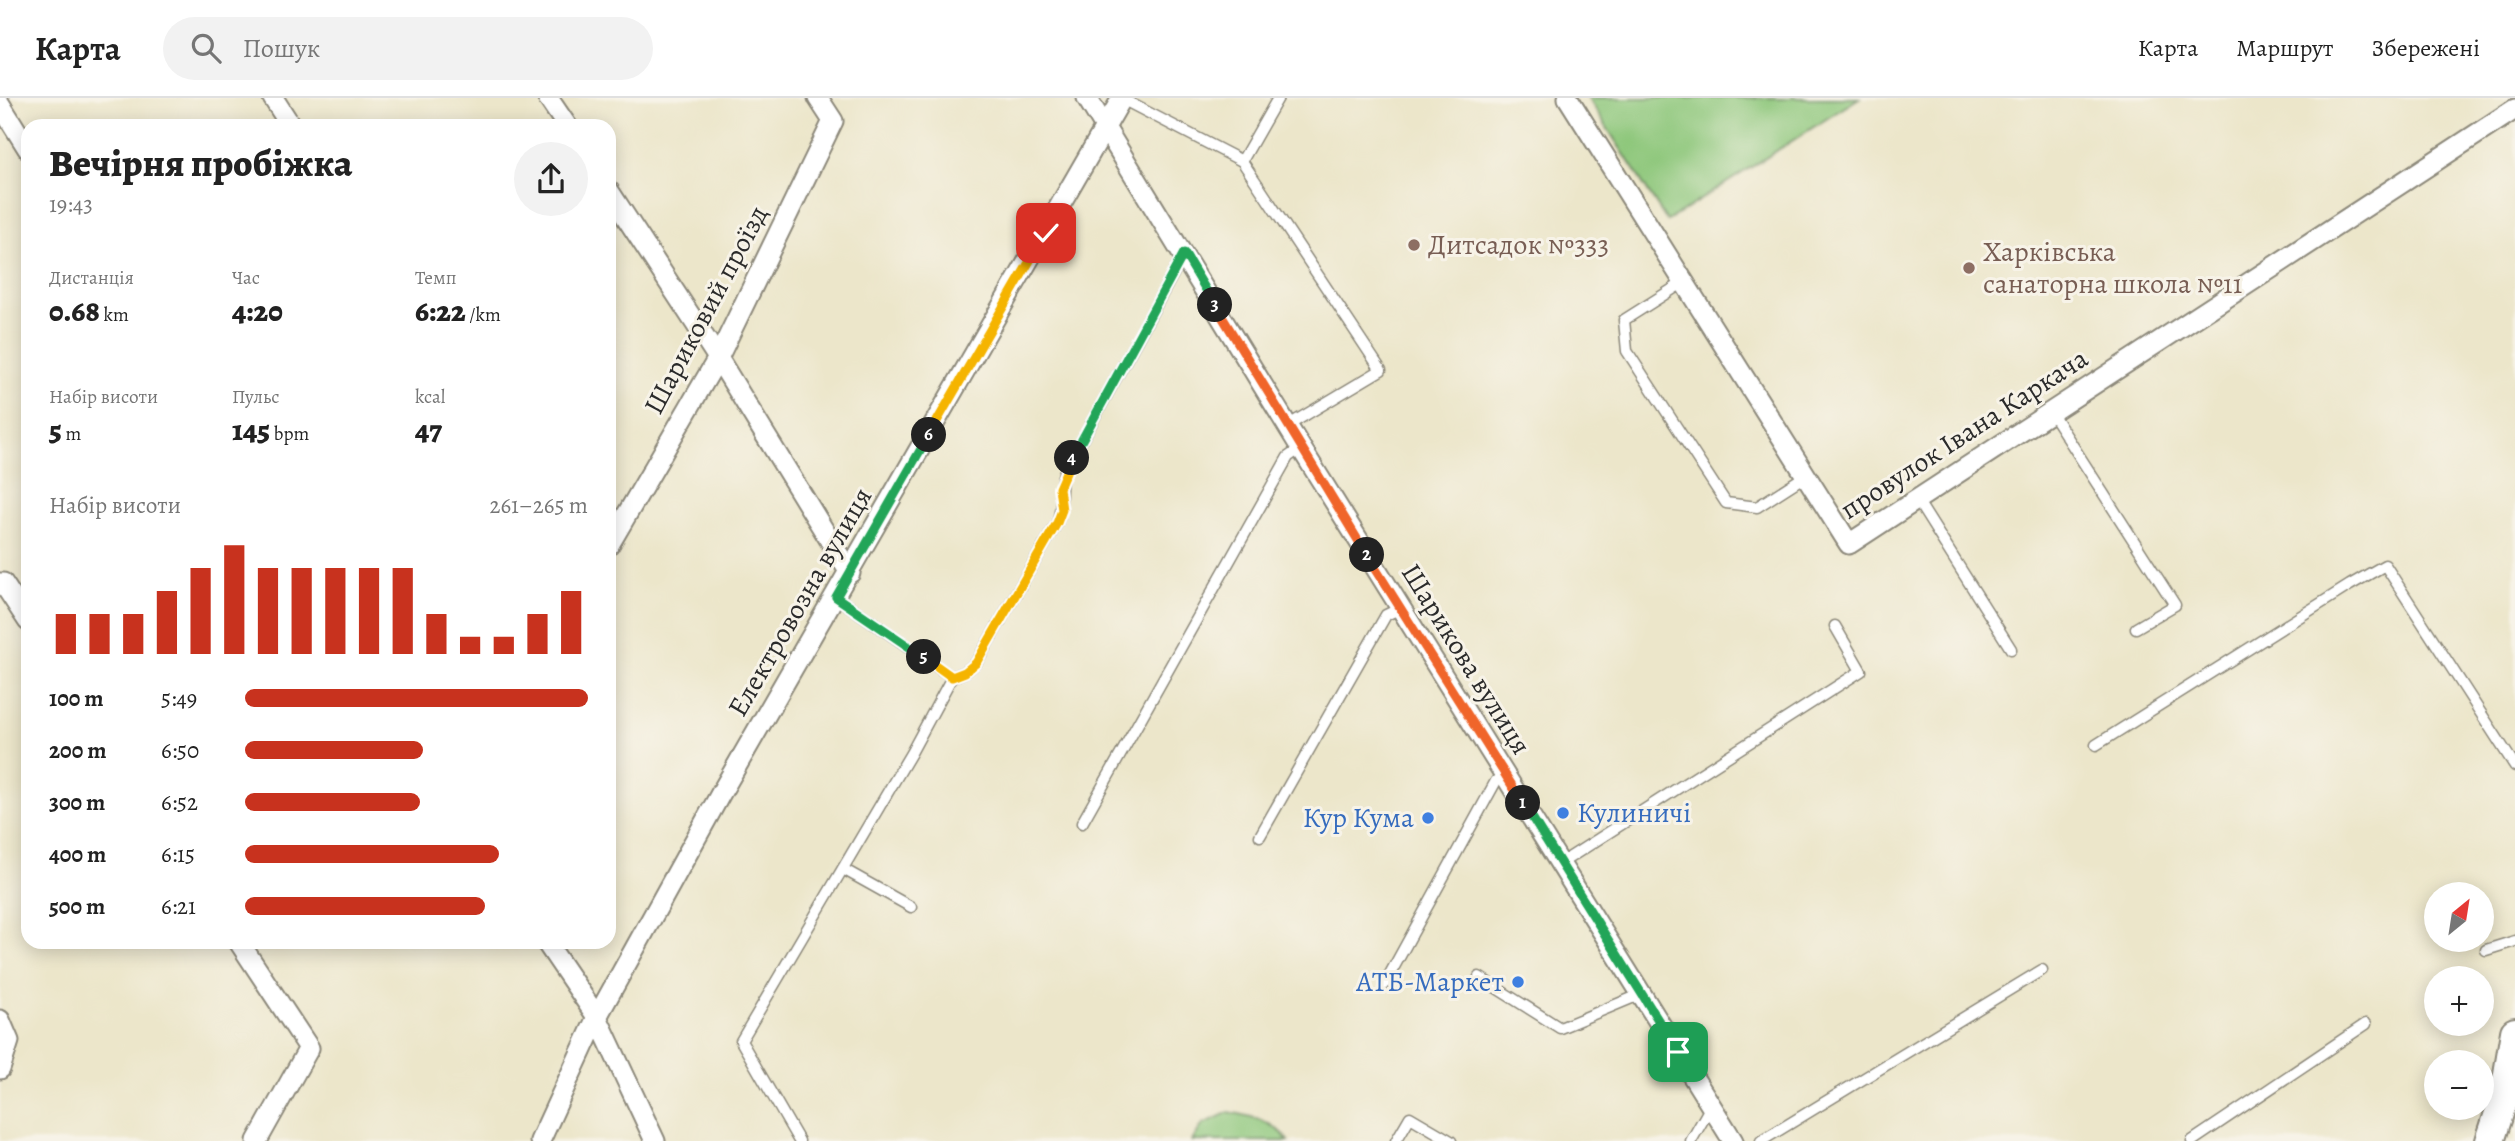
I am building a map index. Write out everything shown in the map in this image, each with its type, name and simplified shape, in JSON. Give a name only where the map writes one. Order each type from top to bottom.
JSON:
[{"type":"street","points":[[273,98],[286,119]]},
{"type":"street","points":[[548,98],[562,119]]},
{"type":"street","name":"Шариковий проїзд","points":[[616,533],[718,358],[833,121],[818,98]]},
{"type":"street","name":"Шарикова вулиця","points":[[1087,98],[1184,253],[1287,426],[1733,1141]]},
{"type":"street","name":"провулок Івана Каркача","points":[[1568,98],[1849,544],[2515,109]]},
{"type":"street","name":"Електровозна вулиця","points":[[540,1141],[597,1017],[721,793],[1122,99]]},
{"type":"street","points":[[0,104],[21,138]]},
{"type":"street","points":[[616,202],[718,358],[850,573]]},
{"type":"street","points":[[1,578],[21,610]]},
{"type":"street","points":[[244,949],[309,1048],[257,1141]]},
{"type":"street","points":[[551,949],[597,1017],[655,1141]]},
{"type":"street","points":[[0,1020],[9,1041],[0,1069]]},
{"type":"street","points":[[2490,1141],[2504,1098],[2515,1031]]},
{"type":"street","points":[[2501,1141],[2515,1132]]},
{"type":"lane","points":[[1242,161],[1278,98]]},
{"type":"lane","points":[[1122,99],[1242,161],[1381,370],[1287,426]]},
{"type":"lane","points":[[799,1141],[741,1041],[952,677],[965,672],[976,663],[1057,523],[1062,510],[1059,488],[1064,473],[1184,253]]},
{"type":"lane","points":[[1684,282],[1624,320],[1627,351],[1726,503],[1756,507],[1805,476]]},
{"type":"lane","points":[[2051,412],[2175,605],[2136,628]]},
{"type":"lane","points":[[1082,823],[1288,457],[1301,448]]},
{"type":"lane","points":[[1917,500],[2011,649]]},
{"type":"lane","points":[[2096,745],[2385,565],[2515,766]]},
{"type":"lane","points":[[836,597],[952,677]]},
{"type":"lane","points":[[1260,836],[1386,615],[1401,607]]},
{"type":"lane","points":[[1561,863],[1861,671],[1835,626]]},
{"type":"lane","points":[[1384,985],[1496,781],[1506,774]]},
{"type":"lane","points":[[843,869],[911,907]]},
{"type":"lane","points":[[2494,948],[2515,941]]},
{"type":"lane","points":[[1760,1141],[2042,970]]},
{"type":"lane","points":[[1479,977],[1560,1028],[1632,998],[1644,997]]},
{"type":"lane","points":[[2192,1141],[2366,1024]]},
{"type":"lane","points":[[1691,1141],[1712,1106]]},
{"type":"lane","points":[[1396,1141],[1410,1117],[1451,1141]]},
{"type":"green space","points":[[1588,98],[1859,98],[1667,221]]},
{"type":"green space","points":[[1229,1112],[1269,1124],[1288,1141],[1192,1141],[1203,1124]]},
{"type":"place","name":"Дитсадок №333","points":[[1414,245]]},
{"type":"place","name":"Харківська санаторна школа №11","points":[[1969,268]]},
{"type":"place","name":"Кулиничі","points":[[1563,813]]},
{"type":"place","name":"Кур Кума","points":[[1428,818]]},
{"type":"place","name":"АТБ-Маркет","points":[[1518,982]]},
{"type":"route","points":[[1046,233],[836,597],[952,677],[965,672],[976,663],[1057,523],[1062,510],[1059,488],[1064,473],[1184,253],[1301,448],[1678,1052]]}]
